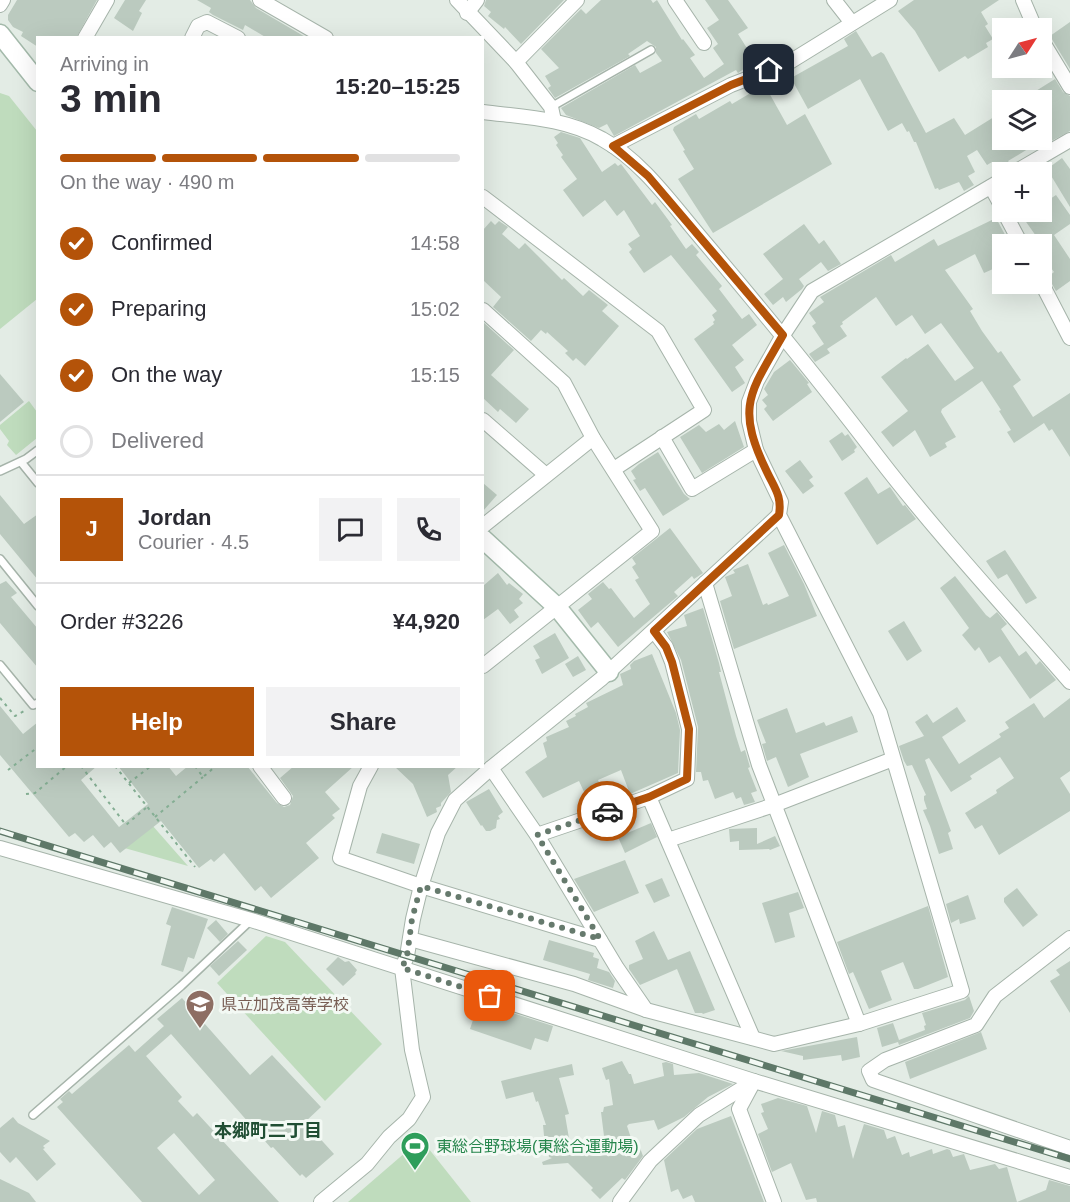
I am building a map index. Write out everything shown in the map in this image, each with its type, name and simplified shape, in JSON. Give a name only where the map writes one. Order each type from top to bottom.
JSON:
[{"type":"street","points":[[0,5],[3,0]]},
{"type":"street","points":[[86,36],[107,0]]},
{"type":"street","points":[[260,0],[323,36]]},
{"type":"street","points":[[457,0],[516,62],[553,114]]},
{"type":"street","points":[[467,13],[477,0]]},
{"type":"street","points":[[516,62],[578,0]]},
{"type":"street","points":[[675,0],[704,43]]},
{"type":"street","points":[[834,0],[852,23]]},
{"type":"street","points":[[613,146],[731,85],[788,63],[890,0]]},
{"type":"street","points":[[1023,0],[1031,18]]},
{"type":"street","points":[[193,36],[198,26],[207,22],[234,36]]},
{"type":"street","points":[[0,34],[36,79]]},
{"type":"street","points":[[1052,57],[1070,87]]},
{"type":"street","points":[[484,112],[553,114],[613,146],[648,176],[783,335],[960,557],[1070,682]]},
{"type":"street","points":[[1032,162],[1070,140]]},
{"type":"street","points":[[410,939],[574,984],[646,1010],[774,1044],[859,1024],[962,991],[880,713],[779,515],[781,502],[756,450],[748,422],[749,402],[757,381],[783,335],[812,291],[992,186]]},
{"type":"street","points":[[484,198],[658,331],[704,410],[614,469]]},
{"type":"street","points":[[1047,294],[1070,338]]},
{"type":"street","points":[[484,311],[564,383],[593,438],[652,531],[484,665]]},
{"type":"street","points":[[484,421],[546,475]]},
{"type":"street","points":[[662,437],[692,489],[756,450]]},
{"type":"street","points":[[484,525],[593,438]]},
{"type":"street","points":[[321,1202],[367,1164],[389,1137],[409,1119],[423,1097],[412,1050],[402,968],[407,956],[412,919],[438,832],[455,800],[609,672],[779,515]]},
{"type":"street","points":[[484,540],[557,607],[609,672]]},
{"type":"street","points":[[705,583],[759,765],[859,1024]]},
{"type":"street","points":[[537,835],[649,797],[687,779],[689,729],[672,662],[666,647],[654,631]]},
{"type":"street","points":[[668,840],[774,805],[893,759]]},
{"type":"street","points":[[262,768],[284,798]]},
{"type":"street","points":[[371,768],[360,786],[340,858],[421,886],[600,939]]},
{"type":"street","points":[[491,768],[537,835],[646,1010]]},
{"type":"street","points":[[649,797],[753,1038]]},
{"type":"street","points":[[0,848],[251,920],[754,1081],[1070,1178]]},
{"type":"street","points":[[1070,938],[995,996],[976,1024],[885,1060],[869,1071],[873,1080],[1070,1148]]},
{"type":"street","points":[[620,1202],[650,1161],[699,1115],[754,1081]]},
{"type":"street","points":[[754,1081],[739,1109],[774,1202]]},
{"type":"lane","points":[[553,114],[651,50]]},
{"type":"lane","points":[[0,471],[21,462],[36,451]]},
{"type":"lane","points":[[21,462],[36,481]]},
{"type":"lane","points":[[0,559],[36,604]]},
{"type":"lane","points":[[0,665],[33,705],[36,704]]},
{"type":"lane","points":[[33,1115],[181,986],[251,920]]},
{"type":"path","points":[[0,698],[15,716]]},
{"type":"path","points":[[8,770],[36,749]]},
{"type":"path","points":[[26,794],[34,793],[65,768]]},
{"type":"path","points":[[83,768],[126,825],[147,807]]},
{"type":"path","points":[[116,768],[195,867]]},
{"type":"path","points":[[128,784],[148,768]]},
{"type":"path","points":[[196,768],[203,777]]},
{"type":"path","points":[[155,817],[214,768]]},
{"type":"green space","points":[[0,93],[9,96],[36,130],[36,300],[0,329]]},
{"type":"green space","points":[[29,401],[36,411],[36,439],[16,455],[7,445],[9,441],[0,429],[0,425]]},
{"type":"green space","points":[[152,825],[188,866],[121,847]]},
{"type":"green space","points":[[266,936],[285,942],[382,1044],[325,1101],[217,983]]},
{"type":"green space","name":"東総合野球場(東総合運動場)","points":[[421,1139],[471,1202],[348,1202]]},
{"type":"building","points":[[17,0],[97,0],[77,36],[36,36],[36,46],[21,36],[23,32],[13,27],[8,20],[8,15]]},
{"type":"building","points":[[125,0],[146,0],[139,11],[142,13],[133,31],[114,18]]},
{"type":"building","points":[[197,0],[250,0],[256,8],[304,36],[264,36],[245,25],[243,30],[213,15],[209,12],[211,8]]},
{"type":"building","points":[[486,0],[564,0],[521,44],[505,27],[504,29],[488,16],[491,12],[484,6]]},
{"type":"building","points":[[601,0],[651,0],[653,3],[657,0],[682,40],[695,55],[690,58],[704,78],[724,64],[713,48],[718,44],[707,28],[719,20],[705,0],[728,0],[748,28],[738,34],[755,61],[738,73],[736,70],[614,136],[607,124],[599,128],[566,115],[561,108],[635,65],[640,73],[662,61],[656,53],[656,47],[647,41],[628,54],[630,56],[555,98],[548,88],[551,86],[545,76],[559,68],[541,49],[581,9],[586,14]]},
{"type":"building","points":[[914,0],[999,0],[981,12],[988,24],[985,26],[992,37],[986,43],[988,47],[968,59],[965,56],[939,72],[915,31],[898,11]]},
{"type":"building","points":[[1070,22],[1070,69],[1052,39],[1052,35]]},
{"type":"building","points":[[856,31],[872,57],[881,52],[884,54],[926,133],[954,118],[965,135],[992,118],[992,150],[1026,150],[1009,162],[992,162],[987,165],[977,150],[967,156],[975,172],[968,176],[974,185],[964,191],[959,182],[939,190],[935,189],[916,142],[909,131],[907,132],[902,123],[888,131],[860,79],[808,109],[791,78],[848,46],[844,39]]},
{"type":"building","points":[[1055,79],[1063,92],[1070,96],[1070,131],[1052,141],[1052,90],[1037,90]]},
{"type":"building","points":[[763,82],[787,125],[805,114],[832,164],[713,233],[678,179],[694,169],[673,130],[674,127],[696,114],[699,119],[730,101],[732,104],[754,91],[752,88]]},
{"type":"building","points":[[561,132],[580,138],[602,172],[615,163],[618,166],[621,164],[652,205],[655,202],[686,249],[692,244],[699,252],[696,255],[722,286],[719,289],[742,319],[749,314],[757,325],[732,345],[744,360],[735,367],[745,383],[732,392],[694,339],[714,324],[715,320],[712,315],[717,311],[671,255],[644,273],[629,252],[632,249],[628,244],[640,236],[624,210],[617,216],[605,200],[583,217],[563,190],[577,179],[561,157],[563,155],[556,145],[558,143],[554,137]]},
{"type":"building","points":[[1062,158],[1070,169],[1070,207],[1052,177],[1052,165]]},
{"type":"building","points":[[1056,195],[1070,215],[1070,224],[1054,235],[1070,259],[1070,281],[1056,291],[1052,284],[1054,272],[1052,269],[1052,234],[1035,234],[1026,222],[1052,222],[1052,198]]},
{"type":"building","points":[[992,220],[992,222],[998,222],[1005,234],[992,234],[992,269],[984,273],[975,254],[945,270],[973,309],[970,311],[982,331],[998,353],[1001,351],[1021,380],[1013,386],[1033,417],[1070,393],[1070,457],[1052,429],[1049,431],[1044,423],[1014,443],[1007,432],[1011,430],[999,411],[1001,410],[982,381],[942,409],[941,412],[956,437],[945,443],[947,447],[930,457],[915,430],[893,447],[881,432],[908,411],[881,377],[928,344],[955,381],[974,368],[941,323],[925,334],[912,315],[896,326],[876,297],[842,322],[840,326],[847,336],[827,349],[830,353],[815,362],[809,354],[824,344],[812,326],[816,323],[809,313],[824,302],[820,297],[891,255],[895,262],[934,239],[938,246]]},
{"type":"building","points":[[491,221],[495,225],[499,221],[508,227],[502,234],[519,249],[525,243],[562,280],[564,278],[583,296],[589,290],[608,305],[602,311],[619,326],[585,366],[576,358],[573,361],[565,353],[568,351],[547,332],[546,334],[541,330],[531,341],[493,307],[501,297],[484,281],[484,229]]},
{"type":"building","points":[[804,224],[819,244],[824,240],[841,264],[828,271],[821,262],[799,279],[804,286],[802,289],[786,302],[783,297],[773,305],[764,294],[783,279],[763,254]]},
{"type":"building","points":[[484,323],[514,350],[491,375],[529,409],[516,423],[500,409],[498,412],[484,399]]},
{"type":"building","points":[[790,360],[809,383],[807,384],[812,392],[773,421],[764,409],[767,406],[762,400],[768,395],[764,389],[774,372]]},
{"type":"building","points":[[0,374],[24,402],[0,422]]},
{"type":"building","points":[[735,421],[744,447],[702,473],[680,437],[699,425],[706,432],[719,424],[724,430]]},
{"type":"building","points":[[842,432],[845,436],[848,434],[857,447],[855,452],[842,461],[829,441]]},
{"type":"building","points":[[658,452],[684,494],[690,499],[663,516],[645,488],[640,491],[633,480],[636,479],[631,471]]},
{"type":"building","points":[[800,460],[813,477],[809,480],[814,486],[803,494],[785,471]]},
{"type":"building","points":[[867,477],[878,494],[890,487],[903,506],[905,505],[916,519],[877,545],[844,493]]},
{"type":"building","points":[[484,484],[497,495],[484,510]]},
{"type":"building","points":[[0,495],[24,524],[36,515],[36,578],[0,534]]},
{"type":"building","points":[[670,528],[703,573],[694,579],[692,576],[674,592],[678,596],[618,647],[598,622],[591,628],[578,610],[592,599],[588,594],[603,582],[609,589],[611,588],[634,618],[650,604],[635,580],[639,578],[632,567],[636,564],[632,558]]},
{"type":"building","points":[[784,545],[817,616],[734,649],[720,601],[732,596],[725,577],[735,573],[733,570],[748,564],[763,605],[789,596],[768,553]]},
{"type":"building","points":[[1005,550],[1037,598],[1026,604],[1007,574],[998,579],[986,561]]},
{"type":"building","points":[[498,573],[507,585],[509,583],[523,594],[519,599],[523,603],[514,610],[519,617],[510,624],[498,609],[484,619],[484,585]]},
{"type":"building","points":[[955,576],[986,615],[990,618],[997,612],[1007,624],[1001,629],[1019,656],[1026,651],[1036,665],[1040,661],[1056,680],[1030,699],[1000,656],[989,663],[979,647],[975,651],[962,635],[969,628],[940,588]]},
{"type":"building","points":[[6,581],[17,593],[11,597],[36,627],[36,666],[0,623],[0,584]]},
{"type":"building","points":[[703,608],[736,736],[741,752],[745,750],[750,767],[748,768],[757,791],[751,793],[755,802],[744,805],[741,797],[736,799],[733,792],[715,799],[708,780],[703,781],[701,772],[696,772],[698,727],[681,660],[667,632],[687,626],[684,615]]},
{"type":"building","points":[[904,621],[922,651],[907,661],[888,631]]},
{"type":"building","points":[[555,633],[569,658],[542,674],[535,660],[540,658],[533,646]]},
{"type":"building","points":[[652,654],[676,713],[680,730],[678,773],[630,794],[621,770],[598,780],[607,800],[591,807],[579,781],[543,798],[525,772],[547,757],[543,743],[547,741],[546,737],[569,727],[566,721],[588,707],[586,703],[623,685],[620,674],[631,669],[630,665],[634,661]]},
{"type":"building","points":[[578,656],[586,670],[573,677],[565,664]]},
{"type":"building","points":[[1070,698],[1070,771],[1060,778],[1070,794],[1070,811],[999,855],[982,825],[975,829],[965,813],[997,793],[996,790],[1014,778],[1000,757],[970,776],[972,779],[951,792],[929,758],[925,760],[951,831],[948,833],[953,849],[939,854],[923,810],[927,809],[924,800],[926,795],[912,765],[907,766],[904,761],[899,746],[924,736],[915,722],[927,714],[933,723],[957,707],[966,721],[942,737],[959,764],[1001,737],[999,734],[1009,728],[1005,722],[1034,703],[1044,718]]},
{"type":"building","points":[[0,706],[23,734],[36,724],[36,768],[95,768],[81,780],[119,827],[148,804],[120,768],[170,768],[176,776],[186,768],[249,768],[277,803],[284,807],[290,805],[293,796],[280,778],[292,768],[352,768],[325,792],[340,809],[332,815],[335,818],[306,843],[319,858],[271,898],[261,886],[255,891],[224,853],[214,862],[211,859],[199,868],[161,821],[120,853],[111,842],[104,848],[93,835],[84,842],[75,833],[69,837],[0,755]]},
{"type":"building","points":[[787,708],[796,733],[824,722],[826,726],[852,716],[858,732],[800,754],[809,777],[788,787],[776,757],[767,761],[762,744],[766,743],[757,720]]},
{"type":"building","points":[[396,768],[456,768],[448,775],[451,792],[441,806],[436,808],[437,812],[427,817],[413,784]]},
{"type":"building","points":[[489,789],[503,812],[498,816],[500,819],[497,820],[496,828],[486,831],[466,802]]},
{"type":"building","points":[[651,823],[657,837],[625,853],[618,837]]},
{"type":"building","points":[[757,828],[757,844],[775,836],[780,846],[770,850],[739,850],[739,841],[730,842],[729,829]]},
{"type":"building","points":[[382,833],[420,844],[414,864],[376,853]]},
{"type":"building","points":[[625,860],[639,893],[594,912],[574,879]]},
{"type":"building","points":[[662,878],[670,896],[654,903],[645,885]]},
{"type":"building","points":[[1017,888],[1038,915],[1023,927],[1004,902],[1004,898]]},
{"type":"building","points":[[798,892],[804,908],[789,913],[795,937],[775,943],[762,903]]},
{"type":"building","points":[[968,895],[976,919],[960,924],[959,919],[951,923],[946,904]]},
{"type":"building","points":[[928,906],[948,977],[914,989],[903,962],[881,971],[892,1000],[869,1009],[853,972],[849,974],[837,942]]},
{"type":"building","points":[[172,907],[208,919],[194,959],[188,957],[183,972],[161,965],[171,926],[166,924]]},
{"type":"building","points":[[216,920],[228,934],[220,942],[207,928]]},
{"type":"building","points":[[654,931],[668,960],[690,951],[715,1010],[703,1014],[695,1013],[677,969],[640,985],[629,969],[629,965],[643,959],[635,941]]},
{"type":"building","points":[[549,940],[594,953],[593,957],[599,959],[597,968],[609,972],[615,981],[613,988],[588,980],[590,974],[543,960]]},
{"type":"building","points":[[238,941],[247,950],[219,976],[210,966]]},
{"type":"building","points":[[338,957],[345,962],[349,961],[357,970],[356,974],[343,986],[326,969]]},
{"type":"building","points":[[1070,961],[1070,1013],[1050,981],[1060,975],[1056,970]]},
{"type":"building","points":[[969,996],[974,1011],[970,1018],[899,1045],[898,1042],[882,1047],[877,1028],[893,1023],[899,1040],[925,1030],[926,1025],[922,1013],[965,1000]]},
{"type":"building","points":[[182,998],[250,1075],[272,1055],[321,1107],[305,1122],[334,1154],[306,1178],[302,1174],[300,1176],[273,1147],[271,1148],[171,1034],[146,1056],[182,1097],[178,1101],[193,1117],[197,1113],[279,1202],[142,1202],[57,1107],[63,1102],[60,1099],[69,1091],[72,1094],[129,1045],[135,1052],[164,1026],[157,1019]],"holes":[[[174,1133],[215,1180],[199,1195],[157,1148]]]},
{"type":"building","points":[[482,1003],[553,1026],[548,1042],[535,1038],[531,1050],[470,1029],[477,1008],[480,1009]]},
{"type":"building","points":[[981,1032],[987,1049],[910,1079],[905,1062]]},
{"type":"building","points":[[857,1037],[860,1057],[842,1061],[841,1055],[803,1060],[803,1056],[781,1051]]},
{"type":"building","points":[[622,1061],[631,1074],[634,1084],[664,1076],[662,1063],[666,1062],[673,1064],[674,1075],[699,1073],[733,1084],[708,1097],[684,1117],[658,1130],[654,1120],[629,1124],[627,1126],[635,1150],[640,1148],[643,1156],[625,1180],[622,1178],[600,1199],[591,1190],[593,1188],[568,1163],[543,1165],[542,1162],[552,1158],[549,1157],[548,1146],[545,1146],[543,1125],[546,1125],[538,1101],[536,1102],[533,1092],[506,1099],[501,1081],[572,1064],[574,1075],[559,1078],[569,1114],[565,1115],[571,1150],[604,1136],[601,1112],[604,1107],[613,1105],[609,1079],[606,1080],[602,1068]]},
{"type":"building","points":[[778,1098],[807,1106],[816,1133],[822,1111],[835,1115],[838,1127],[845,1125],[853,1159],[864,1124],[884,1130],[887,1139],[895,1136],[902,1155],[909,1152],[910,1157],[932,1149],[933,1154],[947,1149],[953,1157],[964,1154],[970,1170],[995,1164],[999,1169],[1007,1167],[1017,1202],[817,1202],[816,1198],[806,1200],[791,1163],[772,1172],[758,1134],[768,1129],[761,1113],[764,1112],[761,1104]]},
{"type":"building","points":[[731,1116],[764,1202],[695,1202],[692,1195],[683,1199],[678,1189],[671,1192],[664,1160],[697,1129]]},
{"type":"building","points":[[13,1117],[18,1123],[50,1141],[43,1146],[45,1148],[43,1149],[56,1164],[37,1181],[16,1157],[10,1163],[0,1152],[0,1128]]},
{"type":"building","points":[[0,1179],[29,1193],[36,1202],[0,1202]]},
{"type":"building","points":[[1049,1180],[1070,1186],[1070,1202],[1017,1202],[1046,1190]]},
{"type":"railway","points":[[0,831],[1070,1159]]},
{"type":"way so far","points":[[490,996],[402,968],[407,956],[412,919],[421,886],[600,939],[537,835],[607,811]]},
{"type":"place","name":"県立加茂高等学校","points":[[200,1030]]},
{"type":"place","name":"東総合野球場(東総合運動場)","points":[[415,1172]]},
{"type":"district","name":"本郷町二丁目","points":[[268,1131]]},
{"type":"route","points":[[607,811],[649,797],[687,779],[689,729],[672,662],[666,647],[654,631],[779,515],[781,502],[756,450],[748,422],[749,402],[757,381],[783,335],[648,176],[613,146],[731,85],[769,70]]}]
